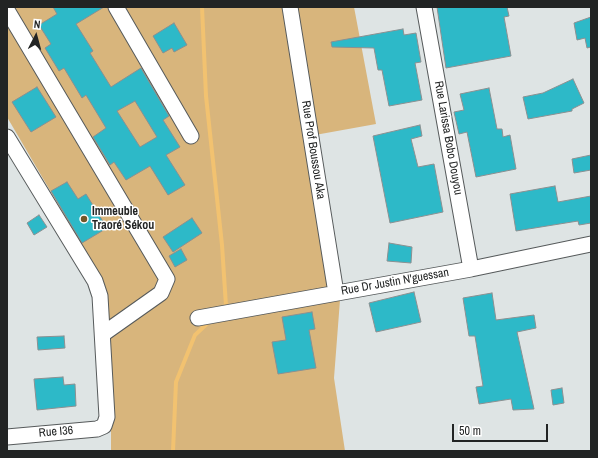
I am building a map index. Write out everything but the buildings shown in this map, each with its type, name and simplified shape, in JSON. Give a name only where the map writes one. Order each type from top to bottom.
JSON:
[{"type":"street","points":[[116,7],[191,136]]},
{"type":"street","name":"Rue Prof Boussou Aka","points":[[290,7],[336,293]]},
{"type":"street","name":"Rue Larissa Bobo Douyou","points":[[424,7],[471,269]]},
{"type":"street","points":[[7,10],[167,279],[161,294],[103,334]]},
{"type":"street","points":[[7,137],[95,281],[100,296],[103,334]]},
{"type":"street","name":"Rue Dr Justin N'guessan","points":[[198,318],[471,269],[591,244]]},
{"type":"street","name":"Rue I36","points":[[7,437],[104,426],[107,417],[103,334]]},
{"type":"shaded area","points":[[17,7],[354,7],[376,124],[315,135],[340,300],[334,378],[345,451],[111,451],[111,416],[103,281],[7,117],[7,13]]},
{"type":"waterway","points":[[202,7],[206,96],[222,245],[226,306],[223,308]]},
{"type":"waterway","points":[[173,451],[176,382],[195,335],[210,321]]},
{"type":"place","name":"Immeuble Traoré Sékou","points":[[84,219]]}]
